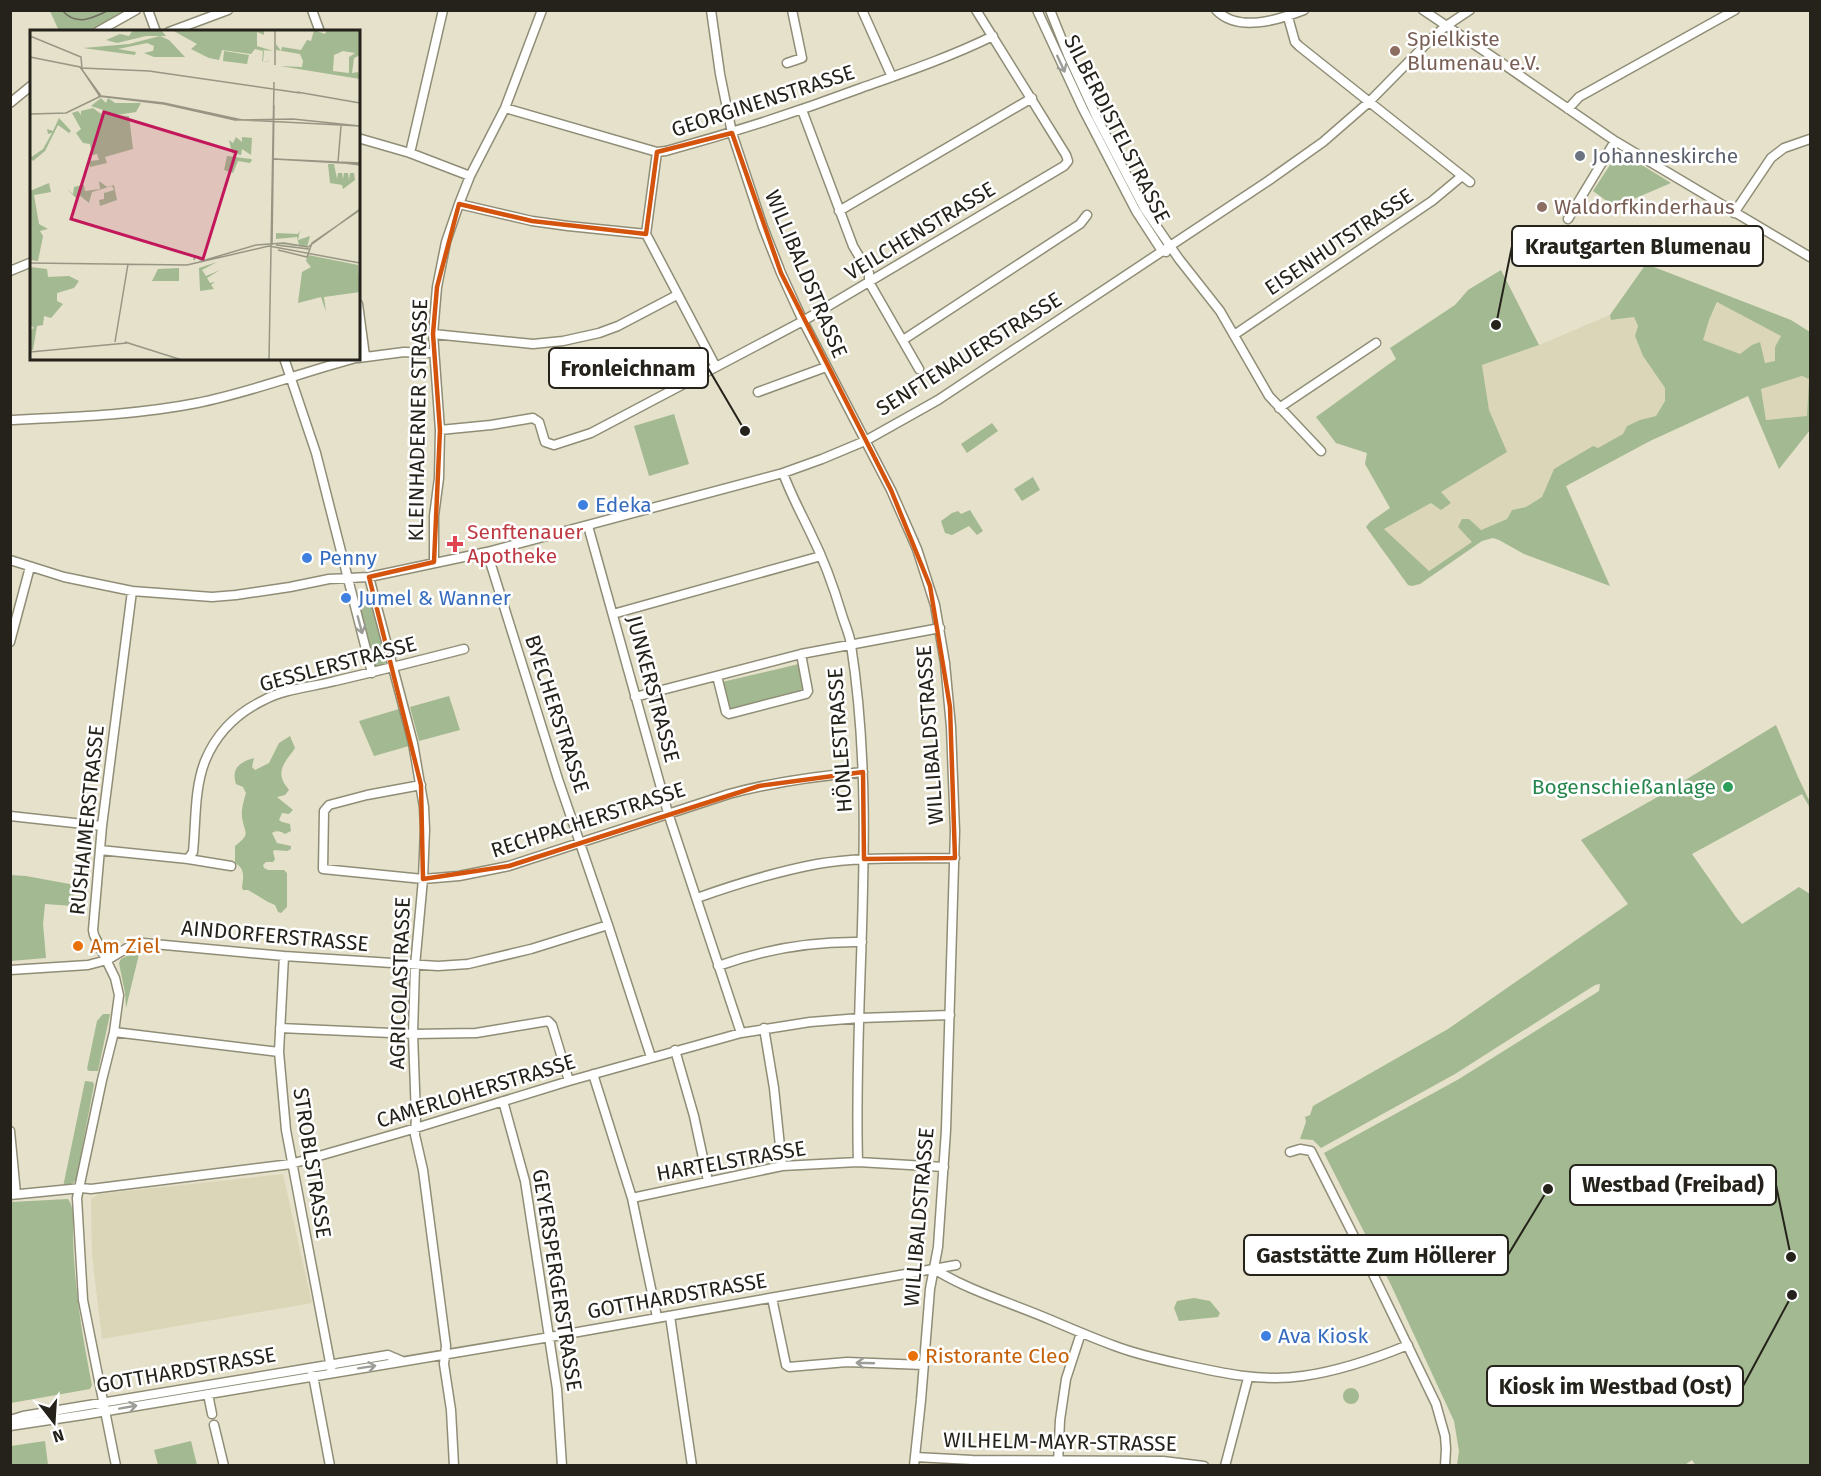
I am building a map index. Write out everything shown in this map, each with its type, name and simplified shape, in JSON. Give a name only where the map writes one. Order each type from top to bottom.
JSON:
[{"type":"street","points":[[101,30],[136,10]]},
{"type":"street","points":[[148,10],[155,30]]},
{"type":"street","points":[[174,30],[228,10]]},
{"type":"street","points":[[312,10],[319,30]]},
{"type":"street","points":[[410,153],[443,10]]},
{"type":"street","name":"KLEINHADERNER STRASSE","points":[[434,562],[434,516],[439,478],[440,430],[433,334],[437,287],[446,242],[459,204],[470,176],[505,108],[542,10]]},
{"type":"street","name":"WILLIBALDSTRASSE","points":[[711,10],[720,75],[732,133],[764,227],[803,321],[891,490],[917,549],[930,586],[945,663],[951,727],[954,858],[950,1015],[944,1167],[938,1247],[930,1289],[914,1461]]},
{"type":"street","points":[[788,63],[802,58],[792,10]]},
{"type":"street","points":[[862,10],[892,77]]},
{"type":"street","name":"VEILCHENSTRASSE","points":[[440,430],[533,418],[539,422],[545,442],[554,445],[591,433],[803,321],[1064,166],[1068,161],[1066,155],[976,10]]},
{"type":"street","name":"SILBERDISTELSTRASSE","points":[[1037,10],[1083,109],[1136,211],[1220,311],[1254,374],[1279,408],[1321,451]]},
{"type":"street","name":"SILBERDISTELSTRASSE","points":[[1050,10],[1082,86],[1120,165],[1168,250]]},
{"type":"street","points":[[1216,10],[1231,20],[1246,23],[1288,16],[1304,10]]},
{"type":"street","points":[[1423,10],[1615,141],[1810,257]]},
{"type":"street","name":"SENFTENAUERSTRASSE","points":[[347,577],[369,577],[488,552],[588,526],[783,473],[865,441],[938,400],[1168,250],[1268,181],[1314,148],[1369,102],[1446,26],[1470,10]]},
{"type":"street","points":[[1568,110],[1579,97],[1735,10]]},
{"type":"street","points":[[1288,16],[1295,42],[1299,46],[1470,182]]},
{"type":"street","name":"GEORGINENSTRASSE","points":[[505,108],[657,152],[666,151],[732,133],[802,110],[944,59],[993,36]]},
{"type":"street","points":[[10,103],[30,87]]},
{"type":"street","points":[[839,211],[1032,98]]},
{"type":"street","points":[[802,110],[853,246],[869,273],[869,282],[919,369]]},
{"type":"street","points":[[360,139],[410,153],[470,176]]},
{"type":"street","points":[[1734,213],[1771,158],[1784,148],[1810,139]]},
{"type":"street","points":[[1568,219],[1615,141]]},
{"type":"street","points":[[657,152],[646,234],[716,367]]},
{"type":"street","name":"EISENHUTSTRASSE","points":[[1234,335],[1432,201],[1462,176]]},
{"type":"street","points":[[459,204],[550,224],[646,234]]},
{"type":"street","points":[[903,340],[1080,224],[1087,215]]},
{"type":"street","points":[[10,271],[30,263]]},
{"type":"street","points":[[433,334],[532,344],[563,341],[618,326],[677,295]]},
{"type":"street","points":[[1279,408],[1376,343]]},
{"type":"street","points":[[360,358],[404,352],[434,353]]},
{"type":"street","points":[[285,360],[316,453],[372,673]]},
{"type":"street","points":[[10,420],[160,409],[242,393],[353,360]]},
{"type":"street","points":[[758,392],[826,367]]},
{"type":"street","name":"HÖNLESTRASSE","points":[[783,473],[792,498],[821,556],[838,602],[851,644],[860,721],[864,859],[856,1103],[858,1162]]},
{"type":"street","name":"JUNKERSTRASSE","points":[[588,526],[668,813],[741,1033]]},
{"type":"street","name":"BYECHERSTRASSE","points":[[488,552],[580,844],[651,1057]]},
{"type":"street","points":[[614,614],[821,556]]},
{"type":"street","points":[[10,560],[96,585],[132,591],[212,597],[347,577]]},
{"type":"street","points":[[10,642],[30,567]]},
{"type":"street","name":"AGRICOLASTRASSE","points":[[369,577],[394,668],[421,785],[425,829],[413,1034],[415,1135],[423,1170],[446,1346],[444,1364],[451,1410],[454,1466]]},
{"type":"street","name":"RUSHAIMERSTRASSE","points":[[116,1466],[83,1299],[78,1198],[114,1032],[119,995],[115,978],[93,930],[102,826],[132,591]]},
{"type":"street","points":[[635,697],[801,654],[939,628]]},
{"type":"street","name":"GESSLERSTRASSE","points":[[188,859],[193,852],[199,781],[205,761],[216,739],[247,709],[266,699],[464,649]]},
{"type":"street","points":[[717,676],[726,712],[729,714],[806,694],[808,691],[801,654]]},
{"type":"street","name":"RECHPACHERSTRASSE","points":[[421,785],[329,805],[324,811],[323,869],[423,879],[459,876],[509,866],[668,813],[759,786],[814,776],[863,772]]},
{"type":"street","points":[[10,816],[102,826]]},
{"type":"street","points":[[100,850],[231,866]]},
{"type":"street","points":[[697,898],[743,882],[818,864],[864,859],[954,858]]},
{"type":"street","name":"AINDORFERSTRASSE","points":[[10,970],[88,965],[107,960],[134,944],[143,943],[416,966],[468,964],[531,949],[608,925]]},
{"type":"street","points":[[718,966],[751,955],[787,948],[821,943],[862,942]]},
{"type":"street","name":"STROBLSTRASSE","points":[[284,956],[279,1052],[285,1130],[331,1368]]},
{"type":"street","name":"CAMERLOHERSTRASSE","points":[[13,1194],[91,1189],[291,1164],[675,1050],[741,1033],[810,1022],[950,1015]]},
{"type":"street","points":[[280,1028],[413,1034],[476,1033],[548,1021],[552,1025],[569,1081]]},
{"type":"street","points":[[764,1028],[774,1088],[782,1166]]},
{"type":"street","points":[[114,1032],[279,1052]]},
{"type":"street","points":[[675,1050],[694,1116],[708,1181]]},
{"type":"street","points":[[593,1074],[632,1198],[657,1317]]},
{"type":"street","name":"GEYERSPERGERSTRASSE","points":[[503,1101],[525,1181],[557,1389],[562,1466]]},
{"type":"street","points":[[10,1131],[13,1194]]},
{"type":"street","points":[[1290,1152],[1300,1149],[1311,1151],[1436,1404],[1442,1422],[1446,1449],[1444,1466]]},
{"type":"street","name":"HARTELSTRASSE","points":[[632,1198],[782,1166],[858,1162],[944,1167]]},
{"type":"street","name":"GOTTHARDSTRASSE","points":[[10,1426],[103,1407],[313,1371],[403,1361],[550,1337],[956,1265]]},
{"type":"street","points":[[934,1269],[969,1289],[1134,1353],[1248,1378],[1320,1373],[1373,1358],[1407,1345]]},
{"type":"street","points":[[772,1298],[786,1365],[789,1368],[847,1362],[924,1365]]},
{"type":"street","points":[[670,1316],[692,1466]]},
{"type":"street","points":[[1058,1463],[1060,1420],[1066,1379],[1080,1333]]},
{"type":"street","points":[[313,1371],[330,1466]]},
{"type":"street","name":"GOTTHARDSTRASSE","points":[[10,1420],[23,1416],[208,1394],[313,1371]]},
{"type":"street","points":[[1225,1466],[1248,1378]]},
{"type":"street","points":[[208,1394],[212,1414]]},
{"type":"street","points":[[214,1425],[224,1466]]},
{"type":"street","name":"WILHELM-MAYR-STRASSE","points":[[914,1461],[972,1460],[1058,1463],[1163,1461],[1204,1466]]},
{"type":"highlighted area","points":[[732,133],[781,273],[891,490],[930,586],[950,707],[955,858],[864,859],[863,772],[759,786],[509,866],[423,879],[421,785],[369,577],[434,562],[440,430],[433,334],[437,287],[459,204],[532,221],[646,234],[657,152]]},
{"type":"shaded area","points":[[1718,302],[1781,336],[1775,347],[1776,361],[1765,363],[1752,345],[1740,354],[1702,340]]},
{"type":"shaded area","points":[[1610,315],[1612,320],[1634,317],[1638,327],[1635,336],[1643,356],[1665,388],[1665,401],[1656,416],[1627,426],[1624,434],[1554,469],[1542,497],[1526,507],[1512,510],[1507,519],[1480,530],[1469,519],[1473,542],[1428,571],[1383,529],[1431,503],[1451,503],[1440,492],[1506,452],[1489,410],[1482,365],[1539,345]]},
{"type":"shaded area","points":[[1802,376],[1809,378],[1807,416],[1766,420],[1761,389]]},
{"type":"shaded area","points":[[283,1174],[312,1303],[102,1339],[92,1255],[91,1199],[99,1194]]},
{"type":"green space","points":[[50,11],[127,11],[94,30],[59,30]]},
{"type":"green space","points":[[1619,151],[1671,183],[1615,207],[1593,191]]},
{"type":"green space","points":[[1646,264],[1791,320],[1810,332],[1810,430],[1779,469],[1748,396],[1650,441],[1566,486],[1610,586],[1524,554],[1493,538],[1482,541],[1420,584],[1408,585],[1366,527],[1390,508],[1365,464],[1367,453],[1336,443],[1316,417],[1396,359],[1390,348],[1455,305],[1468,290],[1501,270],[1539,345],[1482,365],[1489,410],[1507,452],[1441,492],[1451,503],[1441,510],[1431,503],[1384,529],[1429,571],[1472,542],[1458,527],[1462,519],[1469,519],[1481,530],[1507,519],[1512,510],[1526,507],[1542,497],[1554,469],[1593,446],[1598,448],[1623,434],[1627,426],[1656,416],[1665,401],[1665,388],[1643,356],[1635,336],[1638,326],[1634,317],[1611,320],[1610,315]],"holes":[[[1717,302],[1781,336],[1775,347],[1775,361],[1765,363],[1760,342],[1740,354],[1703,340]],[[1802,376],[1809,379],[1807,416],[1766,420],[1761,389]]]},
{"type":"green space","points":[[674,414],[689,464],[649,476],[634,426]]},
{"type":"green space","points":[[992,423],[998,431],[967,453],[961,444]]},
{"type":"green space","points":[[1033,477],[1040,490],[1022,501],[1014,489]]},
{"type":"green space","points":[[970,510],[983,531],[977,535],[969,526],[952,535],[945,533],[941,521],[952,513],[958,511],[961,514]]},
{"type":"green space","points":[[370,599],[385,665],[374,667],[356,600]]},
{"type":"green space","points":[[799,664],[804,692],[729,710],[722,682]]},
{"type":"green space","points":[[449,696],[460,730],[419,741],[410,707]]},
{"type":"green space","points":[[399,709],[409,746],[374,756],[359,721]]},
{"type":"green space","points":[[1776,725],[1810,802],[1810,808],[1802,794],[1692,854],[1742,924],[1799,887],[1810,894],[1810,1465],[1696,1466],[1692,1460],[1683,1466],[1457,1465],[1459,1451],[1454,1421],[1391,1285],[1324,1153],[1459,1079],[1599,991],[1600,984],[1455,1074],[1321,1148],[1313,1140],[1300,1139],[1306,1122],[1305,1117],[1310,1115],[1313,1106],[1448,1029],[1628,904],[1581,840]]},
{"type":"green space","points":[[290,736],[295,748],[284,763],[282,771],[283,781],[289,790],[285,795],[277,797],[293,810],[289,814],[282,813],[279,820],[290,824],[291,831],[285,834],[278,831],[272,833],[277,843],[291,846],[291,849],[274,850],[273,862],[266,862],[263,865],[268,870],[284,870],[287,873],[287,907],[281,913],[275,905],[242,888],[243,874],[241,868],[235,863],[235,846],[246,833],[242,814],[246,793],[243,787],[236,784],[235,774],[238,766],[254,758],[252,767],[255,770],[269,763],[279,743]]},
{"type":"green space","points":[[10,875],[75,885],[73,906],[45,904],[43,924],[46,958],[11,961]]},
{"type":"green space","points":[[140,950],[126,1008],[119,963],[121,959]]},
{"type":"green space","points":[[103,1014],[110,1014],[98,1071],[89,1071],[87,1069],[97,1021]]},
{"type":"green space","points":[[85,1081],[93,1082],[94,1085],[76,1180],[63,1187]]},
{"type":"green space","points":[[68,1199],[73,1216],[79,1310],[92,1385],[90,1389],[11,1403],[11,1202]]},
{"type":"green space","points":[[1194,1298],[1210,1301],[1220,1313],[1218,1317],[1179,1321],[1174,1308],[1177,1301]]},
{"type":"green space","points":[[1348,1388],[1354,1388],[1359,1396],[1357,1402],[1348,1404],[1343,1399],[1343,1393]]},
{"type":"green space","points":[[45,1441],[48,1465],[11,1465],[11,1446]]},
{"type":"green space","points":[[191,1441],[197,1465],[158,1465],[154,1450]]},
{"type":"tram line","points":[[62,10],[79,20],[91,18],[109,10]]},
{"type":"place","name":"Spielkiste Blumenau e.V.","points":[[1395,51]]},
{"type":"place","name":"Johanneskirche","points":[[1580,156]]},
{"type":"place","name":"Waldorfkinderhaus","points":[[1542,207]]},
{"type":"place","name":"Krautgarten Blumenau","points":[[1496,325]]},
{"type":"place","name":"Fronleichnam","points":[[745,431]]},
{"type":"place","name":"Edeka","points":[[583,505]]},
{"type":"place","name":"Senftenauer Apotheke","points":[[455,544]]},
{"type":"place","name":"Penny","points":[[307,558]]},
{"type":"place","name":"Jumel & Wanner","points":[[346,598]]},
{"type":"place","name":"Bogenschießanlage","points":[[1728,787]]},
{"type":"place","name":"Am Ziel","points":[[78,946]]},
{"type":"place","name":"Gaststätte Zum Höllerer","points":[[1548,1189]]},
{"type":"place","name":"Westbad (Freibad)","points":[[1791,1257]]},
{"type":"place","name":"Kiosk im Westbad (Ost)","points":[[1792,1295]]},
{"type":"place","name":"Ava Kiosk","points":[[1266,1336]]},
{"type":"place","name":"Ristorante Cleo","points":[[913,1356]]}]
